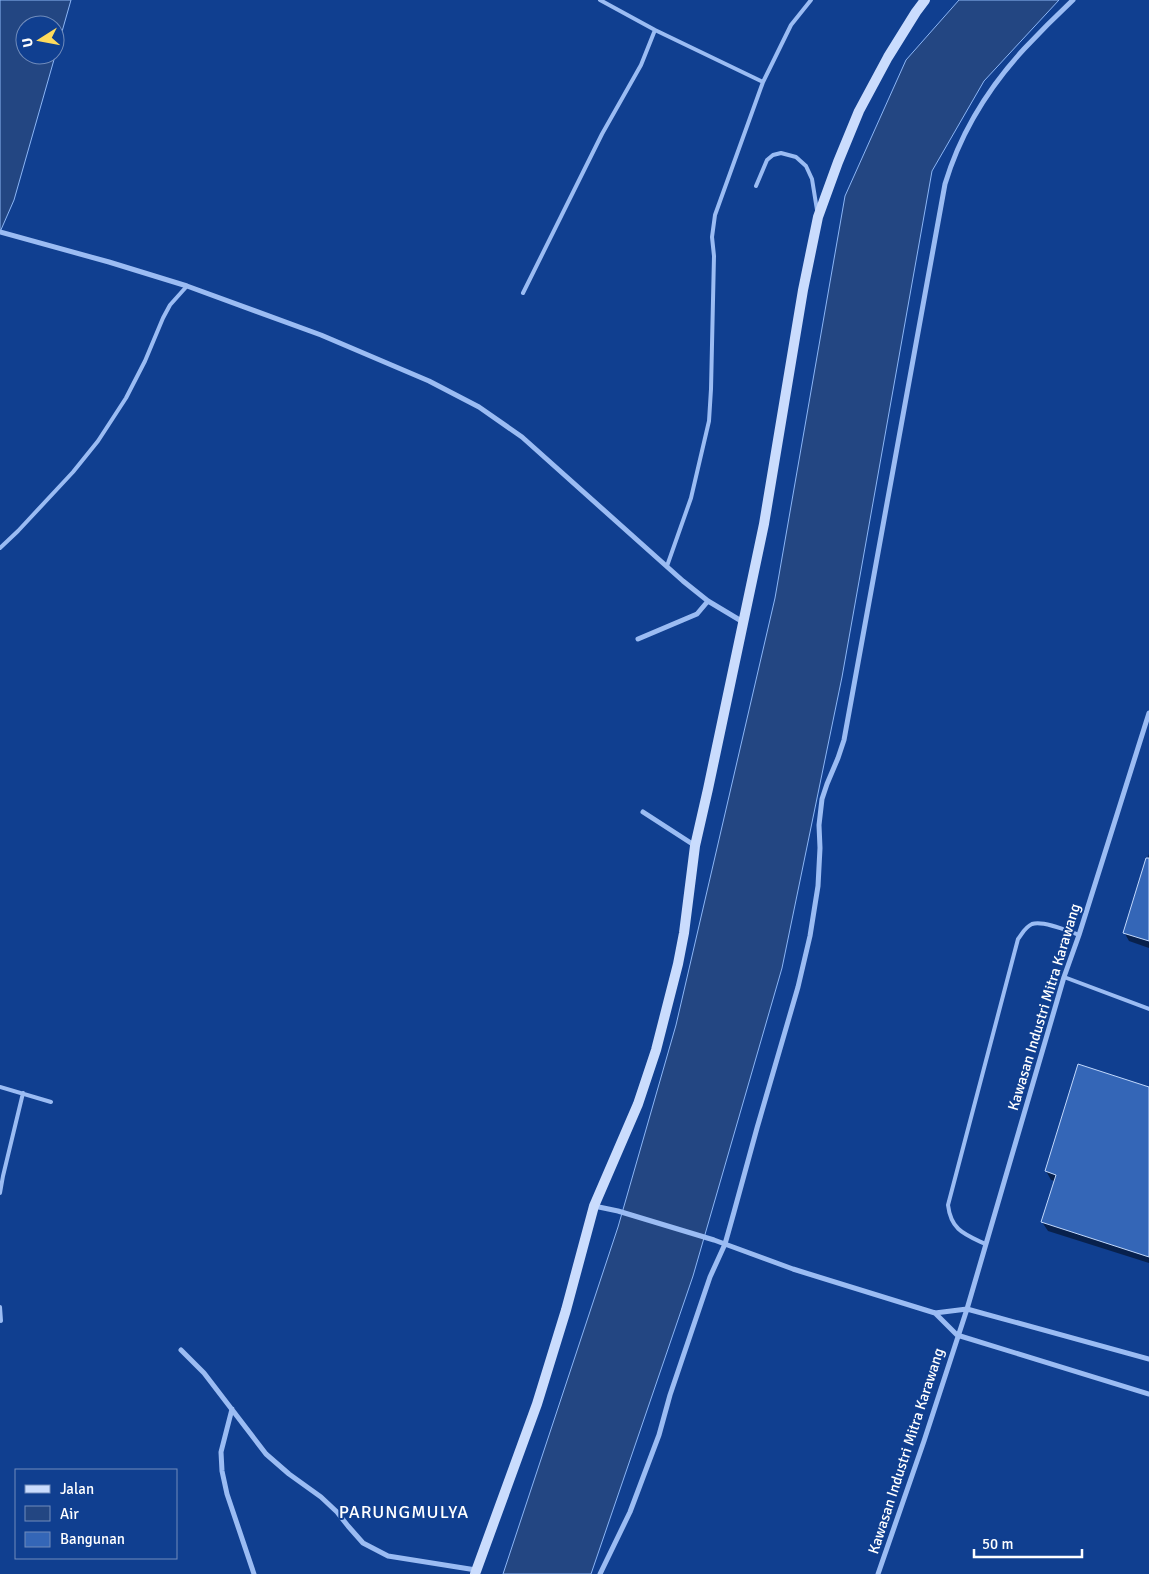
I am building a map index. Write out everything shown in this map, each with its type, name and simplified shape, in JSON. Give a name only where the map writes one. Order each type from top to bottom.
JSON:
[{"type":"street","points":[[181,1350],[204,1373],[266,1454],[289,1474],[321,1497],[337,1512],[362,1542],[388,1556],[476,1572],[537,1404],[566,1310],[594,1206],[628,1130],[656,1050],[684,933],[695,846],[764,524],[803,290],[818,217],[859,111],[888,57],[925,0]]},
{"type":"street","points":[[600,1574],[630,1512],[659,1435],[670,1395],[710,1278],[725,1244],[798,987],[810,936],[818,886],[819,825],[822,800],[844,740],[945,184],[954,157],[969,126],[994,87],[1023,50],[1073,0]]},
{"type":"street","points":[[0,232],[187,286],[321,335],[429,381],[479,407],[522,438],[683,581],[708,601],[743,622]]},
{"type":"street","points":[[638,639],[698,614],[708,601]]},
{"type":"street","name":"Kawasan Industri Mitra Karawang","points":[[878,1574],[967,1309],[1064,977],[1080,935],[1149,713]]},
{"type":"street","points":[[643,812],[695,846]]},
{"type":"street","name":"Kawasan Industri Mitra Karawang","points":[[594,1206],[714,1240],[793,1269],[935,1313],[967,1309],[1149,1359]]},
{"type":"street","name":"Kawasan Industri Mitra Karawang","points":[[935,1313],[957,1335],[1149,1394]]},
{"type":"street","points":[[232,1409],[221,1452],[222,1471],[227,1494],[254,1574]]},
{"type":"lane","points":[[600,0],[656,30],[763,82]]},
{"type":"lane","points":[[667,566],[691,498],[708,421],[711,389],[714,256],[712,237],[715,216],[763,82],[790,25],[811,0]]},
{"type":"lane","points":[[523,294],[656,30]]},
{"type":"lane","points":[[756,186],[767,160],[773,155],[782,154],[796,157],[806,166],[812,179],[818,217]]},
{"type":"lane","points":[[0,548],[73,472],[98,441],[126,398],[170,305],[187,286]]},
{"type":"lane","points":[[985,1244],[960,1232],[949,1215],[948,1205],[1018,939],[1025,929],[1033,924],[1042,923],[1080,935]]},
{"type":"lane","points":[[1064,977],[1149,1009]]},
{"type":"lane","points":[[0,1087],[51,1102]]},
{"type":"lane","points":[[0,1193],[23,1093]]},
{"type":"lane","points":[[0,1306],[1,1321]]},
{"type":"water","points":[[0,0],[71,0],[65,21],[65,15],[15,15],[15,65],[52,65],[14,200],[0,232]]},
{"type":"water","points":[[959,0],[1059,0],[984,81],[932,171],[842,677],[782,968],[693,1276],[591,1574],[503,1574],[618,1227],[676,1025],[775,598],[845,196],[906,60]]},
{"type":"building","points":[[1146,858],[1149,858],[1149,941],[1123,933]]},
{"type":"building","points":[[1078,1064],[1149,1087],[1149,1257],[1041,1222],[1056,1175],[1045,1171]]},
{"type":"district","name":"PARUNGMULYA","points":[[404,1512]]}]
